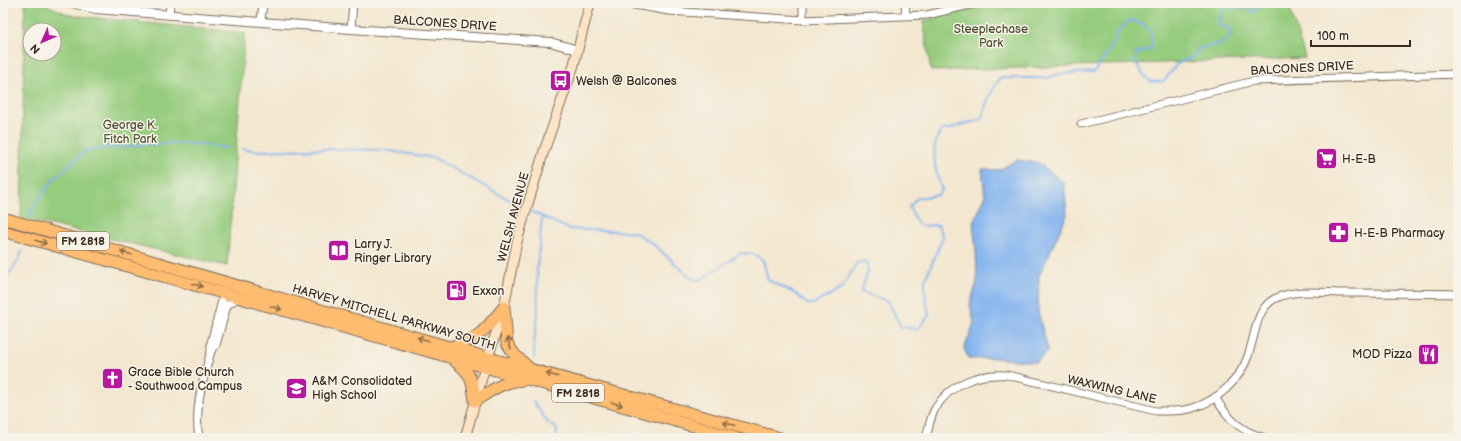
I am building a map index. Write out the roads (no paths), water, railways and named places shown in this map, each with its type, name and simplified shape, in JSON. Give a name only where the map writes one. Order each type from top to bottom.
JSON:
[{"type":"highway","name":"HARVEY MITCHELL PARKWAY SOUTH","points":[[3,218],[239,292],[486,362],[736,438]]},
{"type":"highway","name":"FM 2818","points":[[3,231],[224,293]]},
{"type":"highway","points":[[224,293],[229,289],[239,292]]},
{"type":"highway","points":[[504,307],[507,343],[530,375],[503,383],[475,400],[473,382],[465,368],[450,352],[484,332],[504,307]]},
{"type":"highway","name":"HARVEY MITCHELL PARKWAY SOUTH","points":[[530,375],[780,438]]},
{"type":"main road","name":"WELSH AVENUE","points":[[465,438],[486,362],[504,307],[517,242],[524,217],[573,68],[590,3]]},
{"type":"street","points":[[169,15],[170,3]]},
{"type":"street","points":[[261,21],[262,3]]},
{"type":"street","points":[[351,29],[353,3]]},
{"type":"street","points":[[622,3],[699,13],[803,20],[927,15],[978,3]]},
{"type":"street","points":[[802,3],[803,20]]},
{"type":"street","points":[[905,3],[906,16]]},
{"type":"street","name":"BALCONES DRIVE","points":[[76,4],[96,9],[169,15],[550,42],[578,50]]},
{"type":"street","name":"BALCONES DRIVE","points":[[1081,124],[1254,81],[1458,74]]},
{"type":"street","points":[[211,351],[216,345],[227,305],[239,292]]},
{"type":"street","name":"WAXWING LANE","points":[[926,438],[935,409],[941,400],[952,389],[965,381],[983,375],[1006,375],[1156,411],[1192,409],[1215,397],[1229,386],[1245,364],[1249,355],[1255,327],[1262,313],[1273,300],[1291,293],[1382,292],[1458,294]]},
{"type":"street","points":[[199,438],[197,417],[198,401],[224,293]]},
{"type":"street","points":[[1215,397],[1224,413],[1232,421],[1243,430],[1265,438]]},
{"type":"water","points":[[1017,160],[1039,163],[1064,183],[1067,215],[1039,276],[1038,312],[1048,351],[1037,362],[994,358],[969,359],[964,349],[974,323],[970,304],[977,282],[976,249],[973,224],[985,197],[982,169],[999,170]]},
{"type":"waterway","points":[[528,210],[569,229],[634,232],[652,243],[691,278],[700,280],[741,253],[753,254],[763,260],[768,280],[796,294],[807,304],[813,304],[841,289],[857,263],[866,261],[868,271],[861,292],[888,301],[901,327],[918,329],[929,315],[925,292],[925,280],[943,237],[938,225],[921,226],[918,224],[909,207],[917,198],[938,195],[942,190],[934,159],[936,143],[942,130],[982,118],[992,91],[1001,78],[1047,78],[1060,74],[1094,72],[1114,43],[1117,33],[1129,20],[1145,26],[1150,33],[1152,42],[1151,49],[1136,53],[1135,62],[1148,80],[1152,82],[1164,81],[1177,64],[1194,56],[1198,49],[1225,42],[1231,34],[1230,30],[1220,25],[1218,21],[1224,7],[1246,8],[1251,11],[1255,11],[1264,3]]},
{"type":"waterway","points":[[30,216],[31,211],[52,181],[86,150],[167,143],[195,144],[227,148]]},
{"type":"waterway","points":[[243,149],[259,151],[316,149],[383,150],[434,158],[524,208]]},
{"type":"waterway","points":[[534,358],[534,343],[538,313],[537,269],[542,217]]},
{"type":"waterway","points":[[3,279],[17,263],[22,251]]},
{"type":"waterway","points":[[533,401],[548,423],[557,429],[556,438]]},
{"type":"place","name":"Welsh @ Balcones","points":[[561,81]]},
{"type":"place","name":"H-E-B","points":[[1327,159]]},
{"type":"place","name":"H-E-B Pharmacy","points":[[1339,233]]},
{"type":"place","name":"Larry J. Ringer Library","points":[[339,251]]},
{"type":"place","name":"Exxon","points":[[457,291]]},
{"type":"place","name":"MOD Pizza","points":[[1428,354]]},
{"type":"place","name":"Grace Bible Church - Southwood Campus","points":[[112,379]]},
{"type":"place","name":"A&M Consolidated High School","points":[[297,388]]},
{"type":"park label","name":"Steeplechase Park","points":[[991,36]]},
{"type":"park label","name":"George K. Fitch Park","points":[[130,132]]}]
